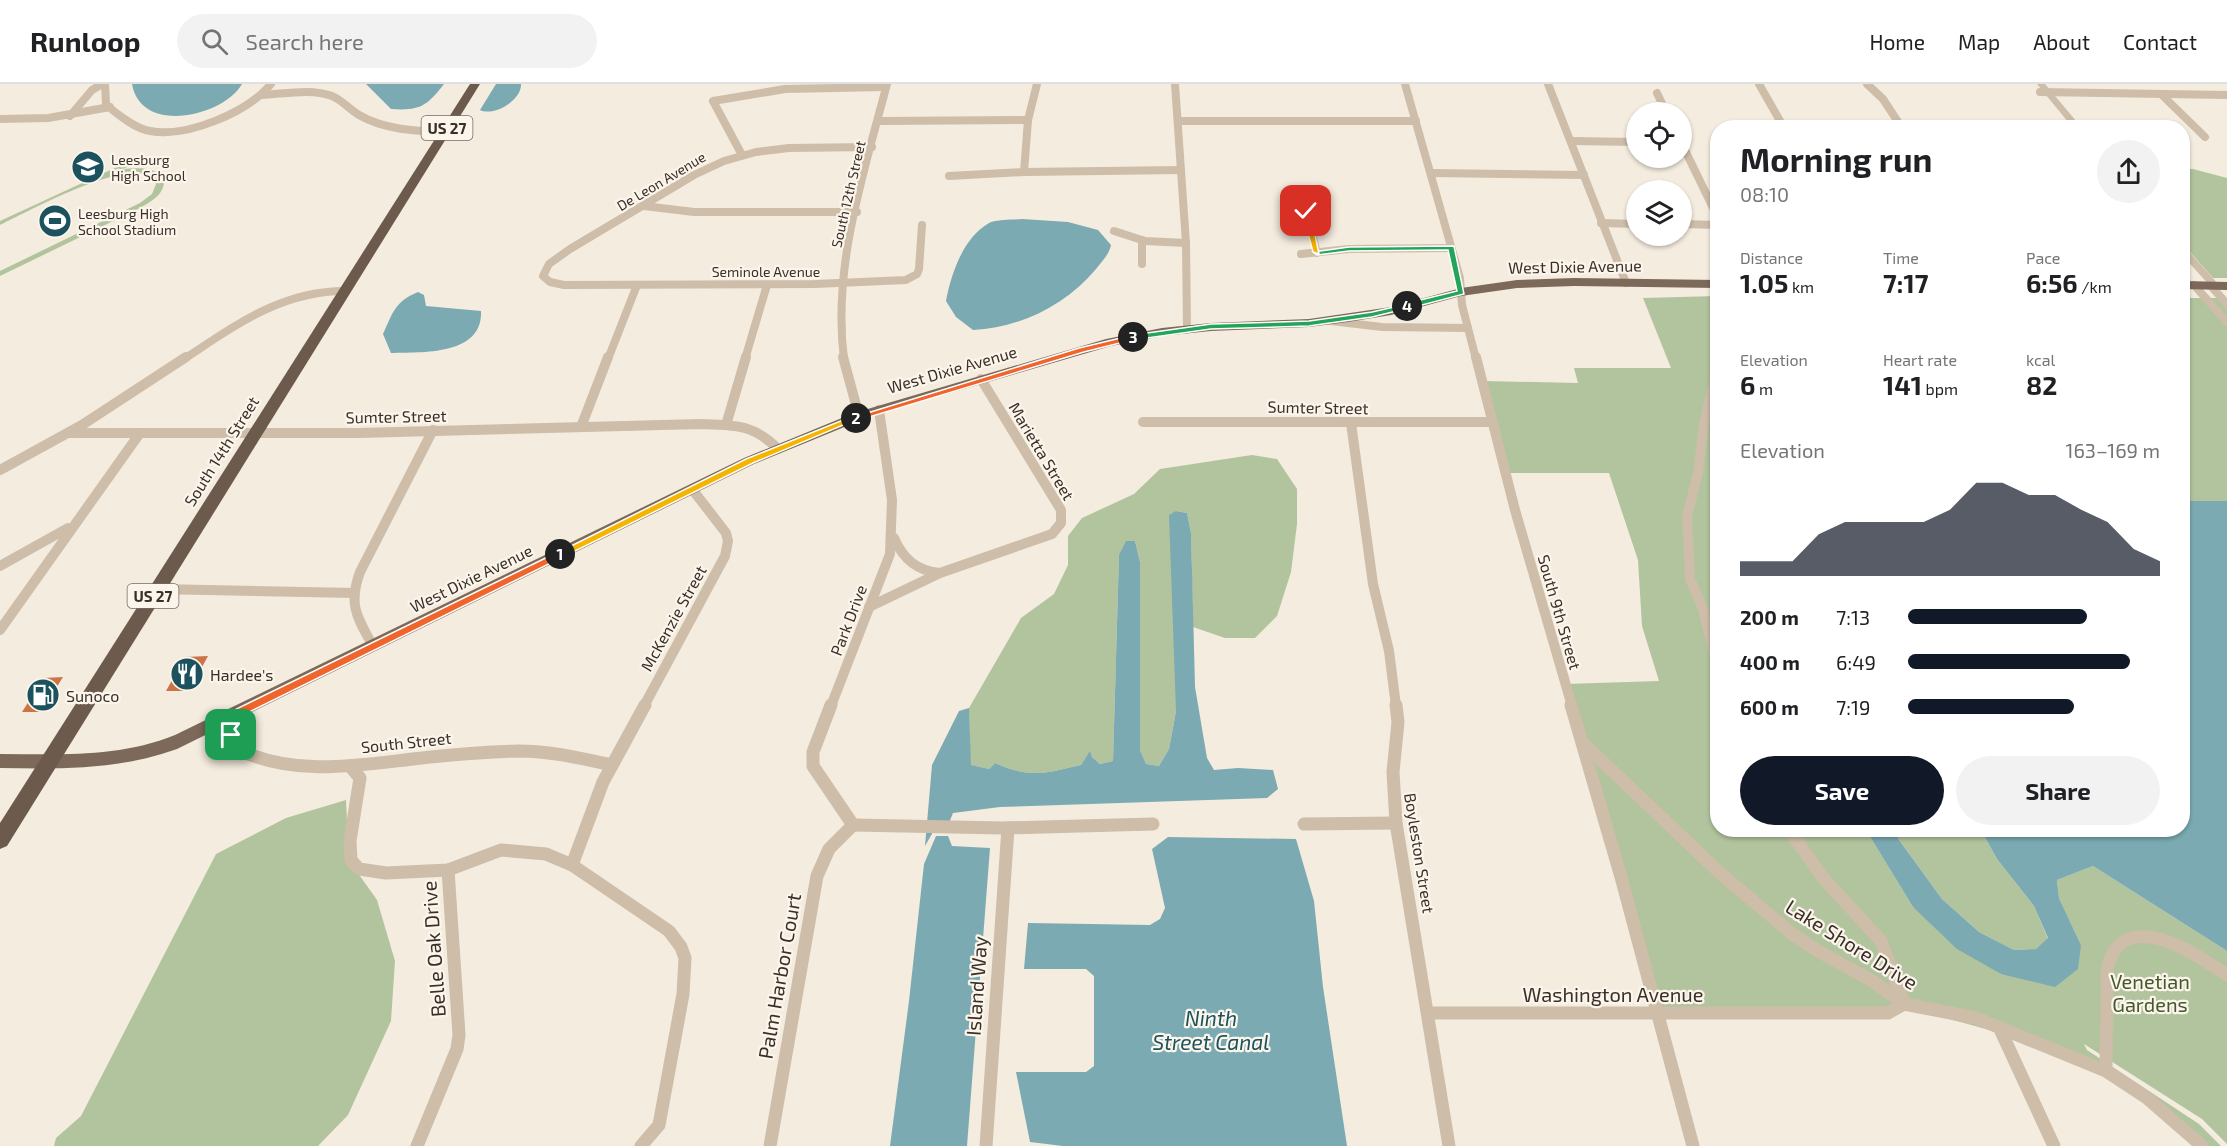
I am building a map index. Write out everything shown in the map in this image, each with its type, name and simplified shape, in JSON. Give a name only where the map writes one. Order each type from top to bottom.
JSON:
[{"type":"highway","name":"South 14th Street","points":[[0,840],[475,84]]},
{"type":"main road","name":"West Dixie Avenue","points":[[49,761],[132,755],[176,742],[778,449],[879,410],[981,379],[1110,342],[1187,329],[1328,321],[1391,311],[1461,292],[1535,283],[1710,284]]},
{"type":"main road","points":[[0,761],[49,761]]},
{"type":"street","points":[[70,116],[92,90],[104,84],[106,104],[146,130],[162,132],[200,124],[235,111],[262,95],[271,84]]},
{"type":"street","points":[[1024,172],[1028,120],[1037,84]]},
{"type":"street","points":[[1175,84],[1186,243],[1187,329]]},
{"type":"street","name":"South 9th Street","points":[[1405,84],[1451,248],[1468,328],[1515,510],[1693,1146]]},
{"type":"street","points":[[1548,84],[1626,283]]},
{"type":"street","points":[[1759,84],[1779,120]]},
{"type":"street","points":[[1867,84],[1883,99],[1897,120]]},
{"type":"street","points":[[2033,84],[2043,90],[2071,120]]},
{"type":"street","points":[[742,155],[713,101],[785,89],[887,85]]},
{"type":"street","name":"South 12th Street","points":[[859,417],[842,352],[844,283],[857,212],[887,85]]},
{"type":"street","points":[[2043,90],[2226,97]]},
{"type":"street","points":[[2043,90],[2064,120]]},
{"type":"street","points":[[1657,93],[1661,102]]},
{"type":"street","points":[[262,95],[326,95],[338,99],[357,114],[384,126],[445,132]]},
{"type":"street","points":[[2162,95],[2188,120]]},
{"type":"street","points":[[0,119],[70,116],[110,107]]},
{"type":"street","points":[[880,121],[1028,120]]},
{"type":"street","points":[[1178,120],[1416,121]]},
{"type":"street","points":[[2190,122],[2205,137]]},
{"type":"street","points":[[1571,141],[1626,142]]},
{"type":"street","name":"De Leon Avenue","points":[[565,285],[544,279],[543,271],[575,247],[699,172],[742,155],[814,147],[872,147]]},
{"type":"street","points":[[1692,165],[1710,202]]},
{"type":"street","points":[[949,176],[1024,172],[1181,170]]},
{"type":"street","points":[[1431,173],[1584,176]]},
{"type":"street","points":[[644,206],[681,212],[857,212]]},
{"type":"street","points":[[1306,211],[1317,253]]},
{"type":"street","points":[[1601,223],[1626,224]]},
{"type":"street","points":[[1692,224],[1710,225]]},
{"type":"street","name":"Seminole Avenue","points":[[565,285],[767,285],[913,278],[919,269],[922,225]]},
{"type":"street","points":[[1114,231],[1142,240],[1186,243]]},
{"type":"street","points":[[1142,240],[1142,264]]},
{"type":"street","points":[[1301,254],[1349,249],[1451,248]]},
{"type":"street","points":[[2190,261],[2227,322]]},
{"type":"street","points":[[2190,268],[2227,304]]},
{"type":"street","points":[[581,427],[637,285]]},
{"type":"street","points":[[726,425],[767,285]]},
{"type":"street","points":[[0,470],[68,433],[261,310],[310,293],[345,291]]},
{"type":"street","points":[[1328,321],[1382,327],[1468,328]]},
{"type":"street","name":"Marietta Street","points":[[940,573],[1052,534],[1057,530],[1062,516],[1061,510],[981,379]]},
{"type":"street","points":[[1710,399],[1704,423],[1698,473],[1687,516],[1690,579],[1703,609],[1710,637]]},
{"type":"street","name":"Park Drive","points":[[853,825],[813,766],[812,761],[813,752],[890,554],[893,507],[879,410]]},
{"type":"street","name":"Sumter Street","points":[[1143,422],[1492,422]]},
{"type":"street","name":"Sumter Street","points":[[68,433],[256,431],[359,433],[687,423],[758,429],[778,449]]},
{"type":"street","name":"Boyleston Street","points":[[1351,423],[1373,584],[1389,651],[1398,722],[1393,772],[1396,823],[1449,1146]]},
{"type":"street","points":[[373,646],[357,615],[353,602],[354,592],[360,572],[433,430]]},
{"type":"street","points":[[0,630],[140,433]]},
{"type":"street","name":"McKenzie Street","points":[[572,865],[591,810],[612,765],[726,550],[726,533],[692,489]]},
{"type":"street","points":[[0,566],[72,526]]},
{"type":"street","points":[[893,535],[903,558],[924,570],[940,573]]},
{"type":"street","points":[[869,607],[940,573]]},
{"type":"street","points":[[157,589],[354,592]]},
{"type":"street","name":"South Street","points":[[225,719],[238,750],[248,755],[300,766],[350,766],[463,754],[530,751],[554,751],[612,765]]},
{"type":"street","name":"Lake Shore Drive","points":[[1582,743],[1748,898],[1791,933],[1818,951],[1874,982],[1904,1004],[1976,1018],[2106,1071],[2148,1098],[2202,1146]]},
{"type":"street","name":"Belle Oak Drive","points":[[350,766],[360,778],[350,841],[353,865],[372,872],[448,870],[459,1035],[457,1049],[417,1146]]},
{"type":"street","points":[[1304,824],[1396,823]]},
{"type":"street","points":[[853,825],[1008,828],[1153,824]]},
{"type":"street","name":"Palm Harbor Court","points":[[770,1146],[812,899],[821,862],[832,841],[853,825]]},
{"type":"street","name":"Island Way","points":[[986,1146],[1008,828]]},
{"type":"street","points":[[1793,837],[1824,879],[1881,941],[1904,1004]]},
{"type":"street","points":[[448,870],[501,850],[546,854],[572,865],[638,908],[669,931],[681,947],[685,958],[683,994],[659,1125],[641,1146]]},
{"type":"street","points":[[2106,1071],[2108,966],[2112,952],[2118,944],[2138,936],[2163,939],[2227,975]]},
{"type":"street","name":"Washington Avenue","points":[[1428,1013],[1657,1015],[1887,1013],[1904,1004]]},
{"type":"street","points":[[1999,1027],[2054,1146]]},
{"type":"green space","points":[[132,160],[136,162],[123,169],[139,168],[155,171],[164,178],[163,189],[157,197],[138,209],[0,276],[0,271],[140,203],[152,194],[156,184],[146,175],[129,174],[107,178],[56,198],[0,225],[0,221]]},
{"type":"green space","points":[[2190,169],[2227,178],[2227,278],[2213,278],[2190,252]]},
{"type":"green space","name":"Venetian Gardens","points":[[1710,296],[1710,837],[1870,837],[1913,907],[2001,974],[2081,945],[2059,898],[2057,880],[2093,866],[2227,951],[2227,1144],[2202,1119],[2084,1044],[2087,1050],[2199,1124],[2221,1146],[2198,1146],[2118,1081],[2055,1048],[1913,1009],[1664,1014],[1565,684],[1659,681],[1642,626],[1638,560],[1609,473],[1508,473],[1484,381],[1578,383],[1574,368],[1671,368],[1643,298]]},
{"type":"green space","points":[[2190,298],[2227,298],[2227,501],[2190,501]]},
{"type":"green space","points":[[1252,455],[1277,459],[1297,489],[1297,524],[1291,572],[1277,616],[1255,638],[1225,638],[1193,627],[1191,533],[1187,513],[1176,511],[1176,711],[1169,749],[1159,766],[1146,764],[1140,750],[1140,562],[1135,541],[1119,555],[1113,761],[1100,764],[1090,752],[1081,765],[1038,773],[1019,771],[995,763],[989,769],[970,765],[969,708],[1021,618],[1054,594],[1068,565],[1068,536],[1082,518],[1134,494],[1160,469]]},
{"type":"green space","points":[[346,800],[348,843],[360,876],[377,900],[395,961],[391,1021],[348,1115],[318,1146],[54,1146],[56,1138],[81,1116],[216,854],[286,818]]},
{"type":"green space","points":[[1898,837],[1985,837],[1997,859],[2034,906],[2048,939],[2036,949],[2014,950],[1979,932],[1942,899]]},
{"type":"water","points":[[132,84],[242,84],[218,105],[184,116],[166,115],[150,110],[139,100]]},
{"type":"water","points":[[366,84],[444,84],[422,106],[391,109]]},
{"type":"water","points":[[496,84],[521,84],[517,96],[506,106],[486,112],[480,110]]},
{"type":"water","points":[[1022,219],[1068,222],[1098,230],[1111,245],[1110,249],[1103,261],[1084,282],[1056,304],[1025,319],[973,330],[956,317],[946,301],[955,268],[965,247],[989,223]]},
{"type":"water","points":[[418,292],[424,295],[426,306],[481,311],[479,326],[472,336],[461,344],[448,348],[391,353],[383,334],[399,304]]},
{"type":"water","points":[[2190,501],[2227,501],[2227,951],[2093,866],[2057,880],[2059,898],[2081,945],[2078,969],[2055,987],[2001,974],[1957,949],[1913,907],[1870,837],[1898,837],[1942,899],[1979,932],[2014,950],[2036,949],[2048,938],[2034,906],[1997,859],[1985,837],[2190,837]]},
{"type":"water","points":[[1176,511],[1187,513],[1191,533],[1195,687],[1207,758],[1214,770],[1238,768],[1273,770],[1278,789],[1267,798],[1000,807],[953,813],[946,830],[933,832],[925,846],[932,765],[959,711],[969,708],[971,765],[989,769],[995,763],[1029,773],[1047,772],[1081,765],[1090,751],[1092,757],[1100,764],[1113,761],[1119,555],[1126,541],[1135,541],[1140,562],[1140,750],[1146,764],[1159,766],[1169,749],[1176,711],[1169,515]]},
{"type":"water","points":[[936,836],[948,836],[952,846],[990,848],[967,1146],[890,1146],[924,864]]},
{"type":"water","name":"Ninth Street Canal","points":[[1168,837],[1296,839],[1314,901],[1323,987],[1347,1146],[1063,1146],[1030,1142],[1016,1072],[1086,1072],[1094,1066],[1094,976],[1086,969],[1024,969],[1028,923],[1150,925],[1160,919],[1165,908],[1152,849]]},
{"type":"building","name":"Hardee's","points":[[208,656],[189,691],[166,691],[185,657]]},
{"type":"building","name":"Sunoco","points":[[63,677],[41,712],[22,712],[44,678]]},
{"type":"place","name":"Leesburg High School","points":[[88,167]]},
{"type":"place","name":"Leesburg High School Stadium","points":[[55,221]]},
{"type":"place","name":"Hardee's","points":[[187,674]]},
{"type":"place","name":"Sunoco","points":[[43,695]]},
{"type":"route","points":[[231,735],[225,719],[749,461],[859,417],[1082,350],[1134,337],[1187,329],[1287,325],[1348,318],[1391,311],[1461,292],[1460,278],[1451,248],[1349,249],[1317,253],[1306,211]]}]
